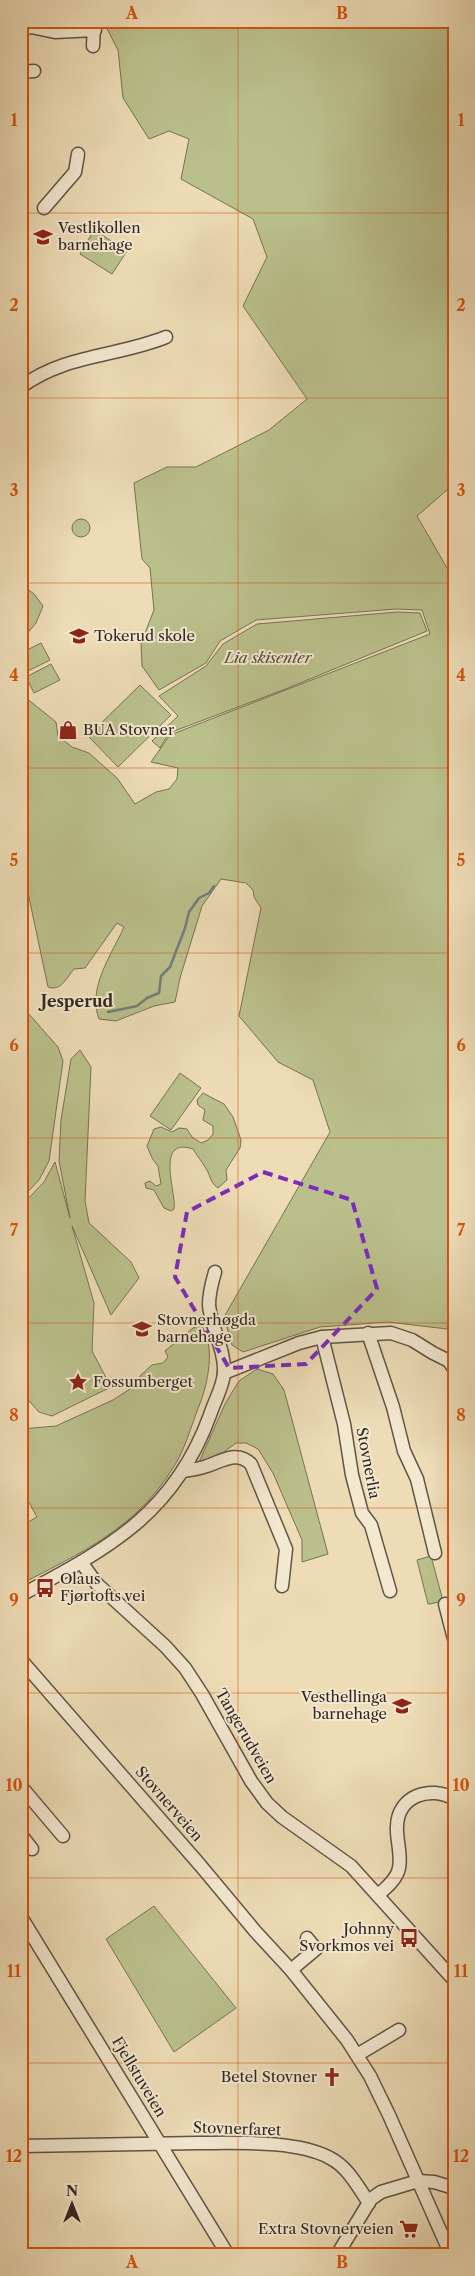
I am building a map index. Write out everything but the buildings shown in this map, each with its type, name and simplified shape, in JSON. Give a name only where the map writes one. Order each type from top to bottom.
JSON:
[{"type":"street","points":[[21,29],[31,27],[54,32],[94,26],[93,46]]},
{"type":"street","points":[[44,208],[75,172],[78,154]]},
{"type":"street","points":[[21,387],[57,366],[144,346],[166,337]]},
{"type":"street","points":[[21,1595],[81,1562],[124,1535],[159,1502],[183,1471],[203,1434],[224,1373],[223,1356],[209,1304],[215,1272]]},
{"type":"street","points":[[224,1373],[299,1343],[322,1337],[391,1333],[412,1340],[433,1354],[449,1361],[454,1369]]},
{"type":"street","points":[[368,1334],[393,1407],[404,1451],[418,1479],[435,1553]]},
{"type":"street","name":"Stovnerlia","points":[[322,1337],[344,1424],[352,1475],[362,1513],[372,1526],[390,1591]]},
{"type":"street","points":[[183,1471],[206,1466],[234,1456],[243,1457],[251,1464],[286,1549],[282,1586]]},
{"type":"street","name":"Tangerudveien","points":[[81,1562],[97,1584],[165,1646],[185,1668],[202,1694],[251,1781],[267,1803],[282,1817],[343,1859],[454,1980]]},
{"type":"street","points":[[445,1604],[454,1639]]},
{"type":"street","name":"Stovnerveien","points":[[21,1660],[200,1864],[255,1931],[291,1970],[357,2055],[386,2108],[451,2255]]},
{"type":"street","points":[[21,1792],[24,1790],[63,1836]]},
{"type":"street","points":[[378,1895],[395,1878],[400,1869],[397,1826],[404,1807],[415,1796],[427,1792],[441,1793],[454,1799]]},
{"type":"street","points":[[21,1834],[32,1849]]},
{"type":"street","name":"Fjellstuveien","points":[[21,1917],[228,2255]]},
{"type":"street","points":[[291,1970],[316,1949],[307,1938]]},
{"type":"street","points":[[357,2055],[399,2030]]},
{"type":"street","name":"Stovnerfaret","points":[[21,2146],[159,2143],[256,2144],[315,2151],[338,2163],[350,2176],[369,2203]]},
{"type":"street","points":[[337,2255],[369,2203],[381,2192],[418,2182],[434,2182],[454,2188]]},
{"type":"highlighted area","points":[[263,1172],[352,1200],[377,1289],[306,1364],[229,1368],[175,1277],[187,1212]]},
{"type":"green space","points":[[103,21],[454,21],[454,484],[417,516],[454,580],[454,1334],[447,1329],[388,1322],[320,1327],[243,1352],[232,1345],[224,1317],[330,1132],[313,1080],[278,1062],[239,1016],[261,908],[254,897],[253,890],[246,883],[221,879],[202,906],[180,978],[175,1002],[154,1006],[116,1021],[99,1019],[96,995],[102,972],[124,927],[117,923],[85,968],[74,969],[60,986],[48,987],[27,888],[21,886],[21,694],[56,722],[58,736],[72,747],[89,753],[117,778],[135,804],[156,792],[169,789],[177,779],[178,768],[151,762],[170,735],[430,634],[422,610],[396,609],[256,620],[220,641],[206,663],[159,690],[142,666],[141,643],[154,610],[150,568],[142,559],[134,483],[167,467],[196,467],[269,430],[307,399],[243,306],[267,257],[253,219],[181,179],[189,139],[169,131],[149,139],[123,98],[118,50]]},
{"type":"green space","points":[[94,230],[127,251],[112,274],[80,254]]},
{"type":"green space","points":[[81,519],[87,522],[90,528],[87,534],[81,537],[75,534],[72,528],[75,522]]},
{"type":"green space","points":[[21,584],[34,594],[43,606],[36,623],[25,636],[21,636]]},
{"type":"green space","name":"Lia skisenter","points":[[397,612],[420,613],[427,631],[283,690],[169,733],[160,748],[152,741],[178,716],[159,696],[206,666],[223,644],[257,624]]},
{"type":"green space","points":[[41,643],[50,660],[24,673],[21,668],[21,653]]},
{"type":"green space","points":[[51,664],[60,680],[34,693],[26,677]]},
{"type":"green space","points":[[140,685],[171,715],[118,767],[88,736]]},
{"type":"green space","points":[[21,1005],[58,1047],[63,1061],[49,1161],[39,1180],[21,1199]]},
{"type":"green space","points":[[80,1050],[91,1067],[85,1201],[89,1223],[131,1262],[139,1278],[111,1315],[72,1226],[94,1303],[92,1351],[111,1387],[52,1416],[39,1412],[21,1392],[21,1206],[44,1182],[55,1162],[70,1218],[59,1161],[61,1120],[71,1059]]},
{"type":"green space","points":[[180,1073],[201,1088],[171,1130],[150,1116]]},
{"type":"green space","points":[[203,1093],[224,1104],[233,1117],[241,1140],[240,1148],[226,1170],[227,1180],[218,1188],[213,1183],[193,1149],[181,1147],[174,1151],[170,1168],[174,1202],[174,1209],[171,1211],[164,1208],[154,1190],[146,1188],[145,1183],[150,1181],[156,1186],[161,1184],[158,1166],[147,1146],[154,1129],[161,1127],[172,1132],[179,1128],[187,1129],[192,1137],[201,1143],[208,1140],[213,1134],[213,1126],[203,1120],[205,1110],[198,1105],[197,1100]]},
{"type":"green space","points":[[201,1325],[208,1343],[208,1376],[188,1438],[173,1468],[142,1507],[106,1537],[21,1584],[21,1526],[37,1517],[25,1495],[21,1476],[21,1429],[56,1426],[113,1400],[133,1387],[141,1375],[152,1365],[163,1363],[168,1357],[165,1351],[193,1328]]},
{"type":"green space","points":[[257,1369],[273,1374],[284,1390],[328,1554],[302,1562],[302,1540],[273,1473],[258,1449],[246,1443],[236,1443],[217,1457],[201,1464],[200,1460],[225,1404],[239,1381]]},
{"type":"green space","points":[[431,1556],[443,1601],[428,1604],[417,1560]]},
{"type":"green space","points":[[154,1906],[236,2008],[174,2052],[106,1939]]},
{"type":"waterway","points":[[108,1012],[137,1006],[147,998],[159,993],[161,976],[170,967],[189,912],[199,898],[209,893],[214,886]]},
{"type":"place","name":"Vestlikollen barnehage","points":[[43,237]]},
{"type":"place","name":"Tokerud skole","points":[[79,636]]},
{"type":"place","name":"BUA Stovner","points":[[68,730]]},
{"type":"place","name":"Stovnerhøgda barnehage","points":[[142,1329]]},
{"type":"place","name":"Fossumberget","points":[[78,1382]]},
{"type":"place","name":"Olaus Fjørtofts vei","points":[[45,1588]]},
{"type":"place","name":"Vesthellinga barnehage","points":[[402,1706]]},
{"type":"place","name":"Johnny Svorkmos vei","points":[[409,1938]]},
{"type":"place","name":"Betel Stovner","points":[[332,2077]]},
{"type":"place","name":"Extra Stovnerveien","points":[[409,2229]]},
{"type":"district","name":"Jesperud","points":[[77,1001]]}]
